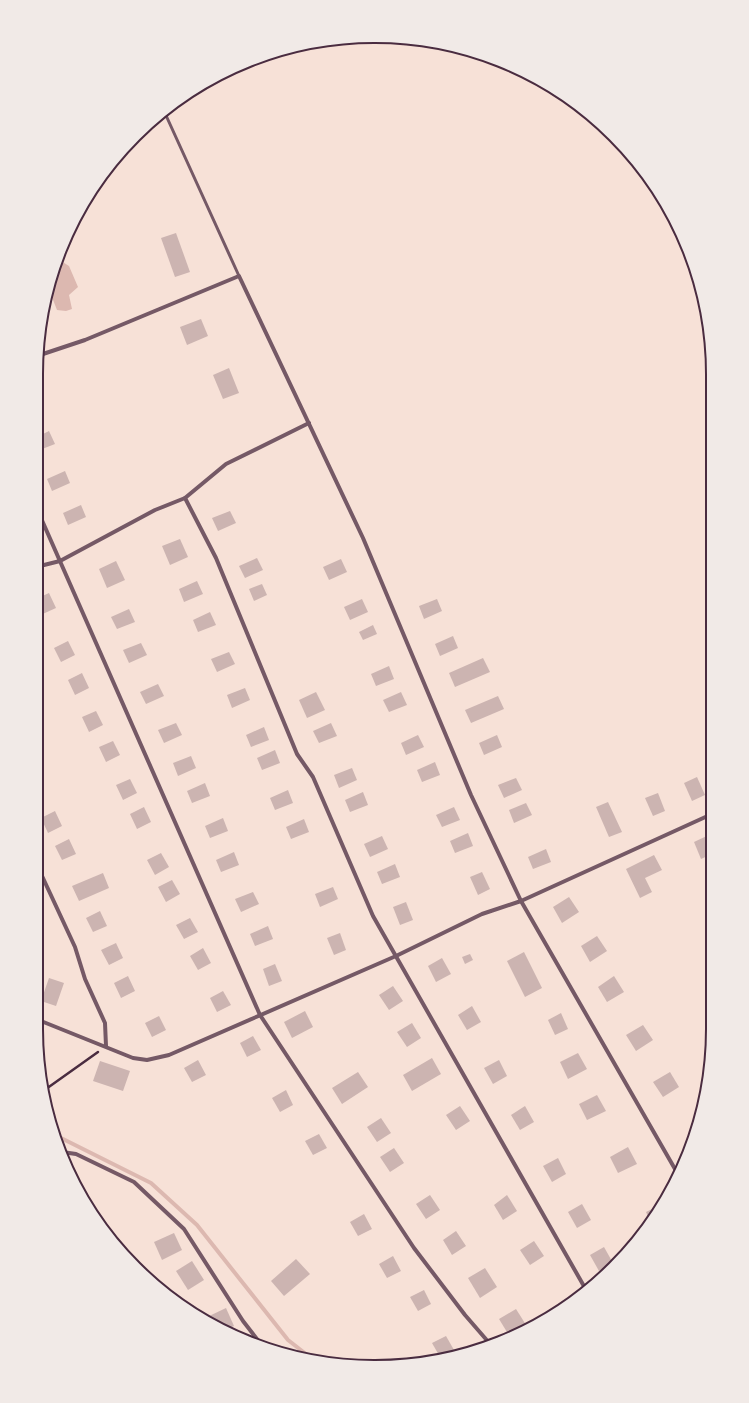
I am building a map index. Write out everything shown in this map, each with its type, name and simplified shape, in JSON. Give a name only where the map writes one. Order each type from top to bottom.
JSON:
[{"type":"street","points":[[44,354],[85,340],[238,276],[363,538],[471,795],[521,900],[675,1169]]},
{"type":"street","points":[[43,565],[60,561],[155,510],[185,498],[226,464],[309,423]]},
{"type":"street","points":[[185,498],[216,558],[297,754],[314,777],[373,916],[583,1285]]},
{"type":"street","points":[[43,524],[260,1015],[414,1248],[465,1315],[487,1340]]},
{"type":"street","points":[[43,1022],[133,1058],[147,1060],[169,1056],[396,956],[482,914],[521,900],[706,817]]},
{"type":"street","points":[[43,878],[74,947],[85,979],[105,1023],[106,1046]]},
{"type":"street","points":[[67,1153],[76,1154],[134,1182],[184,1229],[256,1338]]},
{"type":"lane","points":[[167,117],[238,276]]},
{"type":"path","points":[[48,1087],[106,1046]]},
{"type":"shaded area","points":[[63,262],[69,266],[78,287],[69,295],[72,309],[66,311],[57,310],[52,297]]},
{"type":"building","points":[[176,233],[190,272],[175,277],[161,238]]},
{"type":"building","points":[[201,319],[208,336],[187,345],[180,327]]},
{"type":"building","points":[[229,368],[239,393],[223,399],[213,375]]},
{"type":"building","points":[[49,431],[55,444],[43,449],[43,434]]},
{"type":"building","points":[[65,471],[70,483],[52,491],[47,479]]},
{"type":"building","points":[[81,505],[86,517],[68,525],[63,513]]},
{"type":"building","points":[[230,511],[236,523],[218,531],[212,518]]},
{"type":"building","points":[[180,539],[188,557],[170,565],[162,546]]},
{"type":"building","points":[[257,558],[263,570],[245,578],[239,566]]},
{"type":"building","points":[[341,559],[347,572],[329,580],[323,567]]},
{"type":"building","points":[[116,561],[125,580],[107,588],[99,569]]},
{"type":"building","points":[[197,581],[203,594],[184,602],[179,589]]},
{"type":"building","points":[[262,584],[267,595],[254,601],[249,589]]},
{"type":"building","points":[[49,593],[56,608],[43,614],[43,596]]},
{"type":"building","points":[[362,599],[368,612],[350,620],[344,607]]},
{"type":"building","points":[[437,599],[442,611],[424,619],[419,606]]},
{"type":"building","points":[[129,609],[135,622],[117,629],[111,617]]},
{"type":"building","points":[[210,612],[216,625],[198,632],[193,620]]},
{"type":"building","points":[[373,625],[377,634],[363,640],[359,632]]},
{"type":"building","points":[[453,636],[458,648],[440,656],[435,644]]},
{"type":"building","points":[[68,641],[75,655],[61,662],[54,648]]},
{"type":"building","points":[[141,643],[147,655],[129,663],[123,650]]},
{"type":"building","points":[[229,652],[235,664],[217,672],[211,659]]},
{"type":"building","points":[[483,658],[490,672],[455,687],[449,673]]},
{"type":"building","points":[[389,666],[394,679],[376,686],[371,674]]},
{"type":"building","points":[[82,673],[89,688],[75,695],[68,680]]},
{"type":"building","points":[[158,684],[164,696],[146,704],[140,692]]},
{"type":"building","points":[[245,688],[250,700],[232,708],[227,695]]},
{"type":"building","points":[[316,692],[325,710],[307,718],[299,700]]},
{"type":"building","points":[[401,692],[407,705],[389,712],[383,700]]},
{"type":"building","points":[[498,696],[504,709],[471,723],[465,710]]},
{"type":"building","points":[[96,711],[103,725],[89,732],[82,717]]},
{"type":"building","points":[[176,723],[182,735],[164,743],[158,730]]},
{"type":"building","points":[[331,723],[337,736],[319,743],[313,731]]},
{"type":"building","points":[[264,727],[269,740],[251,747],[246,735]]},
{"type":"building","points":[[418,735],[424,747],[406,755],[401,743]]},
{"type":"building","points":[[497,735],[502,747],[484,755],[479,743]]},
{"type":"building","points":[[113,741],[120,755],[106,762],[99,747]]},
{"type":"building","points":[[275,750],[280,763],[262,770],[257,758]]},
{"type":"building","points":[[191,756],[196,768],[178,776],[173,763]]},
{"type":"building","points":[[435,762],[440,775],[422,782],[417,770]]},
{"type":"building","points":[[352,768],[357,780],[339,788],[334,775]]},
{"type":"building","points":[[697,777],[705,795],[692,801],[684,783]]},
{"type":"building","points":[[516,778],[522,790],[504,798],[498,785]]},
{"type":"building","points":[[130,779],[137,793],[123,800],[116,785]]},
{"type":"building","points":[[205,783],[210,796],[192,803],[187,791]]},
{"type":"building","points":[[288,790],[293,803],[275,810],[270,798]]},
{"type":"building","points":[[363,792],[368,805],[350,812],[345,800]]},
{"type":"building","points":[[658,793],[665,811],[653,816],[645,798]]},
{"type":"building","points":[[608,802],[622,832],[609,837],[596,807]]},
{"type":"building","points":[[526,803],[532,815],[514,823],[509,810]]},
{"type":"building","points":[[144,807],[151,822],[137,829],[130,814]]},
{"type":"building","points":[[454,807],[460,820],[442,827],[436,815]]},
{"type":"building","points":[[55,811],[62,826],[48,833],[43,822],[43,817]]},
{"type":"building","points":[[223,818],[228,831],[210,838],[205,826]]},
{"type":"building","points":[[304,819],[309,832],[291,839],[286,827]]},
{"type":"building","points":[[468,833],[473,846],[455,853],[450,841]]},
{"type":"building","points":[[382,836],[388,849],[370,857],[364,844]]},
{"type":"building","points":[[706,836],[706,857],[701,859],[694,842]]},
{"type":"building","points":[[69,839],[76,854],[62,860],[55,846]]},
{"type":"building","points":[[546,849],[551,862],[533,869],[528,857]]},
{"type":"building","points":[[234,852],[239,865],[221,872],[216,860]]},
{"type":"building","points":[[161,853],[169,867],[155,875],[147,860]]},
{"type":"building","points":[[654,855],[662,870],[645,878],[652,892],[640,898],[626,869]]},
{"type":"building","points":[[395,864],[400,877],[382,884],[377,872]]},
{"type":"building","points":[[482,872],[490,889],[478,895],[470,877]]},
{"type":"building","points":[[103,873],[109,888],[79,901],[72,886]]},
{"type":"building","points":[[172,880],[180,894],[166,902],[158,887]]},
{"type":"building","points":[[333,887],[338,899],[320,907],[315,894]]},
{"type":"building","points":[[253,892],[259,904],[241,912],[235,899]]},
{"type":"building","points":[[569,897],[579,912],[562,923],[553,907]]},
{"type":"building","points":[[406,902],[413,920],[400,925],[393,907]]},
{"type":"building","points":[[100,911],[107,926],[93,932],[86,918]]},
{"type":"building","points":[[190,918],[198,932],[184,939],[176,925]]},
{"type":"building","points":[[268,926],[273,939],[255,946],[250,934]]},
{"type":"building","points":[[340,933],[346,950],[334,955],[327,938]]},
{"type":"building","points":[[597,936],[607,951],[590,962],[581,946]]},
{"type":"building","points":[[116,943],[123,958],[109,965],[101,950]]},
{"type":"building","points":[[203,948],[211,963],[198,970],[190,956]]},
{"type":"building","points":[[524,952],[542,988],[525,997],[507,961]]},
{"type":"building","points":[[470,954],[473,960],[465,964],[462,957]]},
{"type":"building","points":[[442,958],[451,974],[436,982],[428,966]]},
{"type":"building","points":[[275,964],[282,981],[269,986],[263,969]]},
{"type":"building","points":[[128,976],[135,991],[121,998],[114,983]]},
{"type":"building","points":[[614,976],[624,992],[607,1002],[598,987]]},
{"type":"building","points":[[49,978],[64,983],[56,1006],[43,1002],[43,995]]},
{"type":"building","points":[[393,986],[403,1001],[389,1010],[379,995]]},
{"type":"building","points":[[223,991],[231,1005],[217,1012],[210,998]]},
{"type":"building","points":[[472,1006],[481,1022],[467,1030],[458,1015]]},
{"type":"building","points":[[305,1011],[313,1027],[292,1038],[284,1022]]},
{"type":"building","points":[[561,1013],[568,1029],[555,1035],[548,1020]]},
{"type":"building","points":[[159,1016],[166,1030],[152,1037],[145,1023]]},
{"type":"building","points":[[412,1023],[421,1038],[407,1047],[397,1032]]},
{"type":"building","points":[[643,1025],[653,1040],[636,1051],[626,1035]]},
{"type":"building","points":[[253,1036],[261,1050],[247,1057],[240,1043]]},
{"type":"building","points":[[578,1053],[587,1069],[568,1079],[560,1062]]},
{"type":"building","points":[[432,1058],[441,1074],[412,1091],[403,1075]]},
{"type":"building","points":[[198,1060],[206,1075],[192,1082],[184,1068]]},
{"type":"building","points":[[499,1060],[507,1076],[493,1084],[484,1068]]},
{"type":"building","points":[[100,1061],[130,1071],[123,1091],[93,1081]]},
{"type":"building","points":[[358,1072],[368,1087],[342,1104],[332,1088]]},
{"type":"building","points":[[670,1072],[679,1087],[663,1097],[653,1082]]},
{"type":"building","points":[[286,1090],[293,1105],[280,1112],[272,1098]]},
{"type":"building","points":[[597,1095],[606,1111],[587,1120],[579,1104]]},
{"type":"building","points":[[460,1106],[470,1121],[456,1130],[446,1115]]},
{"type":"building","points":[[525,1106],[534,1122],[520,1130],[511,1115]]},
{"type":"building","points":[[381,1118],[391,1133],[377,1142],[367,1127]]},
{"type":"building","points":[[319,1134],[327,1148],[313,1155],[305,1141]]},
{"type":"building","points":[[628,1147],[637,1164],[618,1173],[610,1157]]},
{"type":"building","points":[[394,1148],[404,1163],[390,1172],[380,1157]]},
{"type":"building","points":[[558,1158],[566,1174],[552,1182],[543,1166]]},
{"type":"building","points":[[430,1195],[440,1210],[426,1219],[416,1204]]},
{"type":"building","points":[[507,1195],[517,1211],[503,1220],[494,1205]]},
{"type":"building","points":[[582,1204],[591,1220],[577,1228],[568,1212]]},
{"type":"building","points":[[653,1209],[648,1216],[646,1212]]},
{"type":"building","points":[[364,1214],[372,1229],[358,1236],[350,1222]]},
{"type":"building","points":[[456,1231],[466,1246],[452,1255],[443,1240]]},
{"type":"building","points":[[174,1233],[182,1250],[162,1260],[154,1242]]},
{"type":"building","points":[[534,1241],[544,1256],[530,1265],[520,1250]]},
{"type":"building","points":[[604,1247],[612,1260],[599,1271],[590,1255]]},
{"type":"building","points":[[393,1256],[401,1271],[387,1278],[379,1264]]},
{"type":"building","points":[[296,1259],[310,1274],[284,1296],[271,1281]]},
{"type":"building","points":[[192,1261],[204,1280],[188,1290],[176,1271]]},
{"type":"building","points":[[485,1268],[497,1287],[480,1298],[468,1278]]},
{"type":"building","points":[[424,1290],[431,1304],[418,1311],[410,1297]]},
{"type":"building","points":[[226,1308],[234,1326],[231,1327],[209,1316]]},
{"type":"building","points":[[516,1309],[525,1324],[507,1332],[499,1319]]},
{"type":"building","points":[[446,1336],[454,1350],[438,1354],[432,1343]]},
{"type":"waterway","points":[[62,1139],[151,1183],[197,1225],[288,1340],[304,1353]]}]
